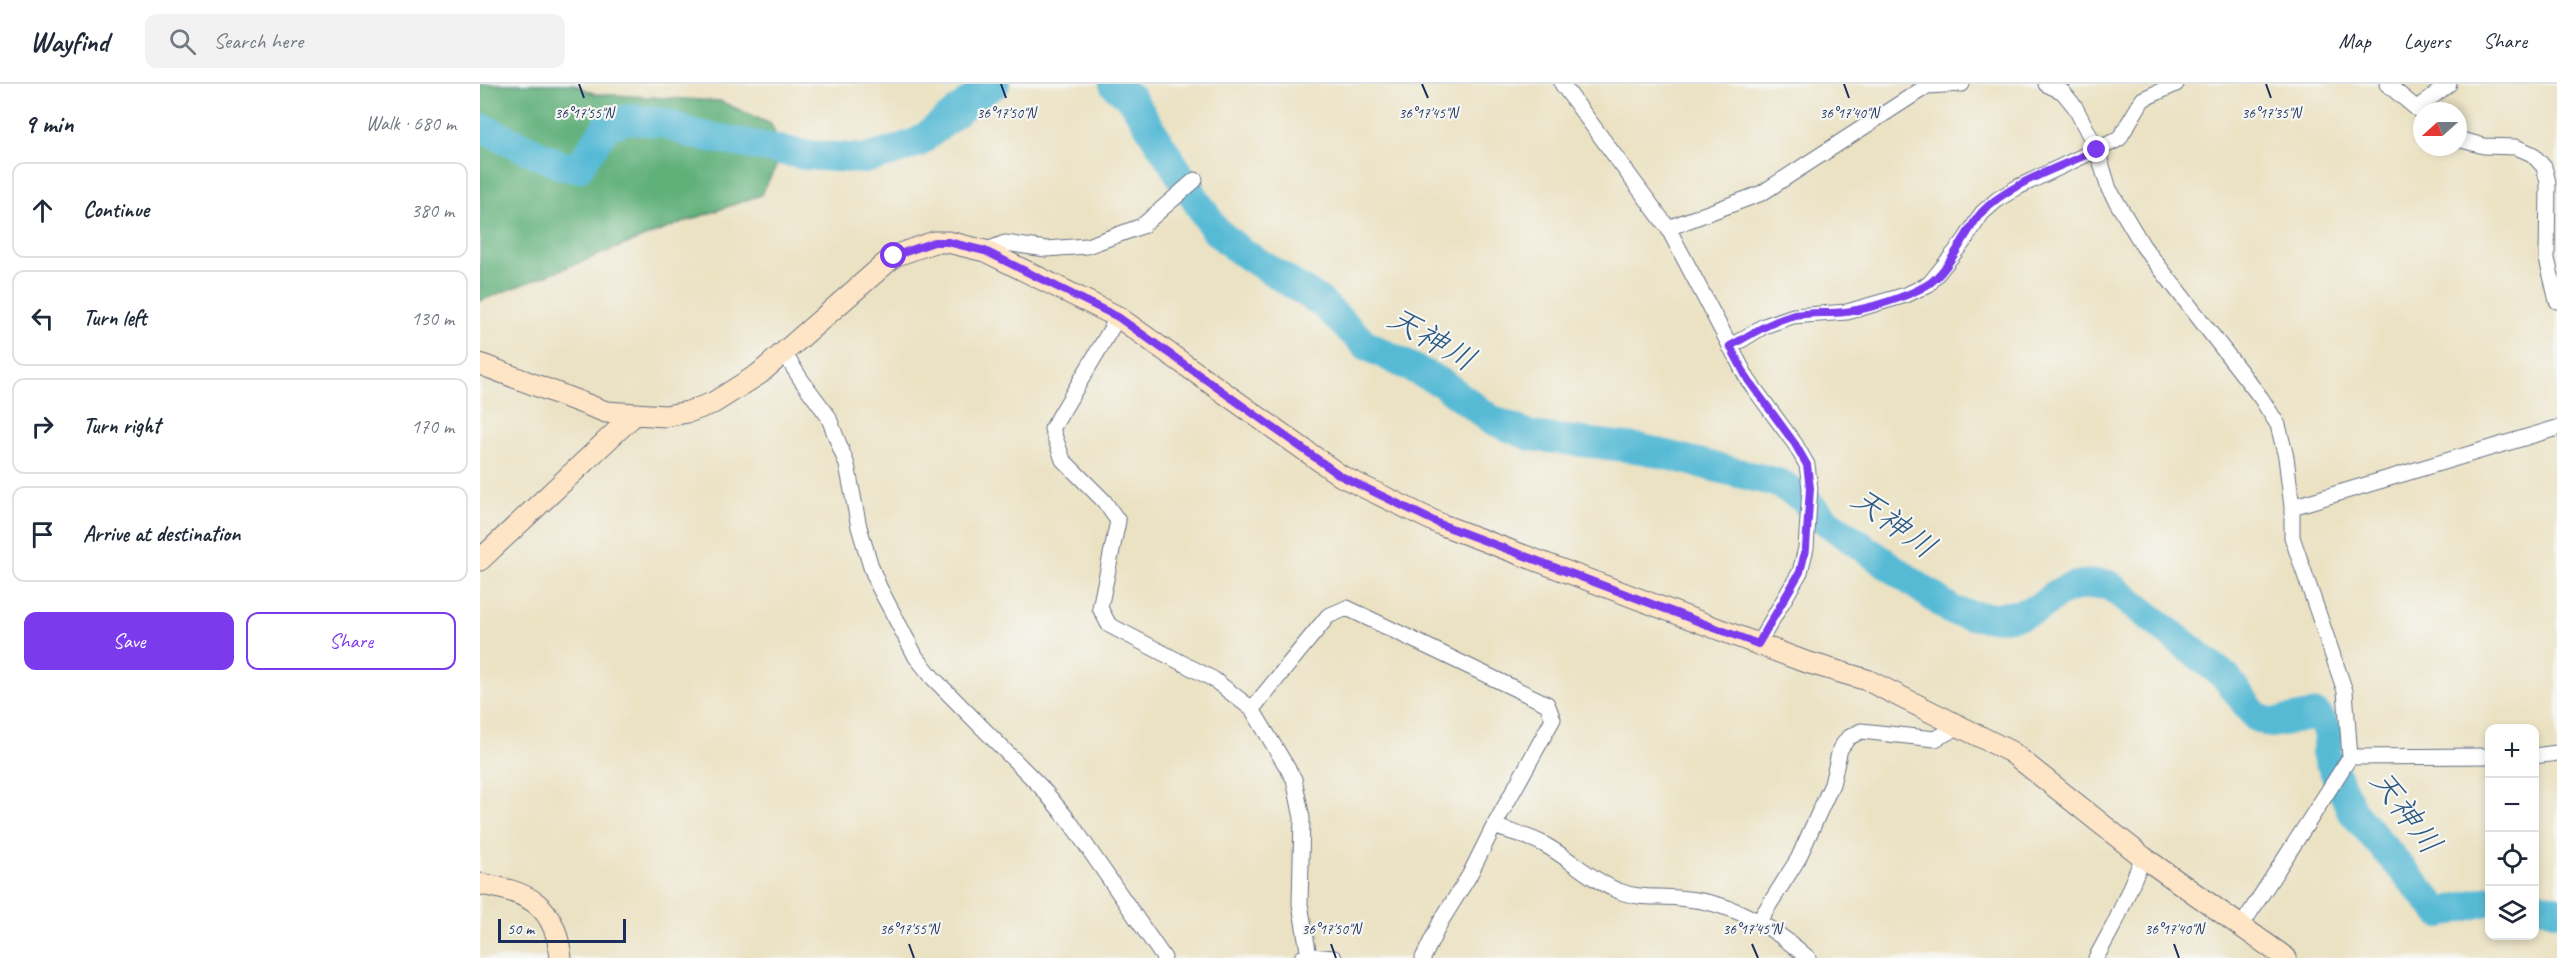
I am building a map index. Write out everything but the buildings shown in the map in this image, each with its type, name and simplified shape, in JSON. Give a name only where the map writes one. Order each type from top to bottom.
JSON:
[{"type":"street","points":[[1562,84],[1668,228],[1748,380],[1795,444],[1807,465],[1810,512],[1806,548],[1800,572],[1758,644]]},
{"type":"street","points":[[1668,228],[1762,193],[1924,85],[1962,84]]},
{"type":"street","points":[[2046,84],[2063,92],[2075,107],[2097,150],[2109,189],[2143,246],[2261,398],[2278,425],[2286,457],[2292,507],[2292,537],[2345,691],[2350,757],[2242,925]]},
{"type":"street","points":[[1730,346],[1764,326],[1793,316],[1847,312],[1906,295],[1929,284],[1964,241],[1982,213],[1998,199],[2018,187],[2119,139],[2143,99],[2176,84]]},
{"type":"street","points":[[2387,84],[2413,104]]},
{"type":"street","points":[[2429,102],[2450,84]]},
{"type":"street","points":[[2467,141],[2484,146],[2516,147],[2532,154],[2544,167],[2548,182],[2547,259],[2557,301]]},
{"type":"street","points":[[985,251],[1005,243],[1046,249],[1087,246],[1142,226],[1195,180]]},
{"type":"street","points":[[480,364],[606,412],[664,416],[688,412],[713,404],[759,374],[894,256],[934,242],[948,242],[985,251],[1118,317],[1341,476],[1440,524],[1803,661],[1867,680],[2011,752],[2142,857],[2286,958]]},
{"type":"street","points":[[1118,317],[1052,429],[1063,460],[1104,501],[1118,521],[1100,608],[1109,625],[1213,679],[1252,709],[1294,779],[1302,818],[1300,904],[1305,957],[1334,958]]},
{"type":"street","points":[[784,353],[828,416],[847,465],[859,527],[871,567],[916,657],[933,678],[1048,796],[1070,822],[1164,958]]},
{"type":"street","points":[[480,560],[634,415]]},
{"type":"street","points":[[2292,507],[2557,428]]},
{"type":"street","points":[[1252,709],[1328,616],[1347,608],[1547,704],[1553,719],[1423,958]]},
{"type":"street","points":[[1759,921],[1798,859],[1832,784],[1840,749],[1848,738],[1861,731],[1935,739],[1960,726]]},
{"type":"street","points":[[2539,755],[2557,753]]},
{"type":"street","points":[[2350,757],[2485,756]]},
{"type":"street","points":[[1494,826],[1544,844],[1618,891],[1639,897],[1714,902],[1759,921],[1785,938],[1808,958]]},
{"type":"street","points":[[2096,958],[2116,921],[2142,857]]},
{"type":"street","points":[[480,884],[511,889],[530,898],[554,924],[561,958]]},
{"type":"green space","points":[[480,84],[573,84],[595,94],[720,101],[771,124],[783,153],[761,195],[676,225],[480,301]]},
{"type":"waterway","name":"天神川","points":[[974,98],[983,84]]},
{"type":"waterway","name":"天神川","points":[[480,127],[563,166],[578,168],[607,126],[627,119],[665,123],[693,134],[806,155],[865,159],[919,142],[995,84]]},
{"type":"waterway","name":"天神川","points":[[1114,84],[1131,98],[1215,230],[1240,251],[1321,302],[1366,345],[1442,383],[1492,420],[1531,436],[1643,449],[1778,483],[1801,497],[1826,521],[1953,611],[1974,616],[2005,617],[2039,608],[2055,595],[2075,586],[2109,585],[2226,677],[2256,717],[2271,723],[2317,715],[2330,734],[2326,753],[2352,811],[2440,913],[2485,901]]},
{"type":"waterway","name":"天神川","points":[[2539,906],[2557,911]]},
{"type":"route","points":[[894,256],[934,242],[948,242],[985,251],[1118,317],[1341,476],[1440,524],[1758,644],[1800,572],[1806,548],[1810,488],[1807,465],[1795,444],[1748,380],[1730,346],[1764,326],[1793,316],[1847,312],[1906,295],[1929,284],[1964,241],[1982,213],[1998,199],[2018,187],[2097,150]]}]
